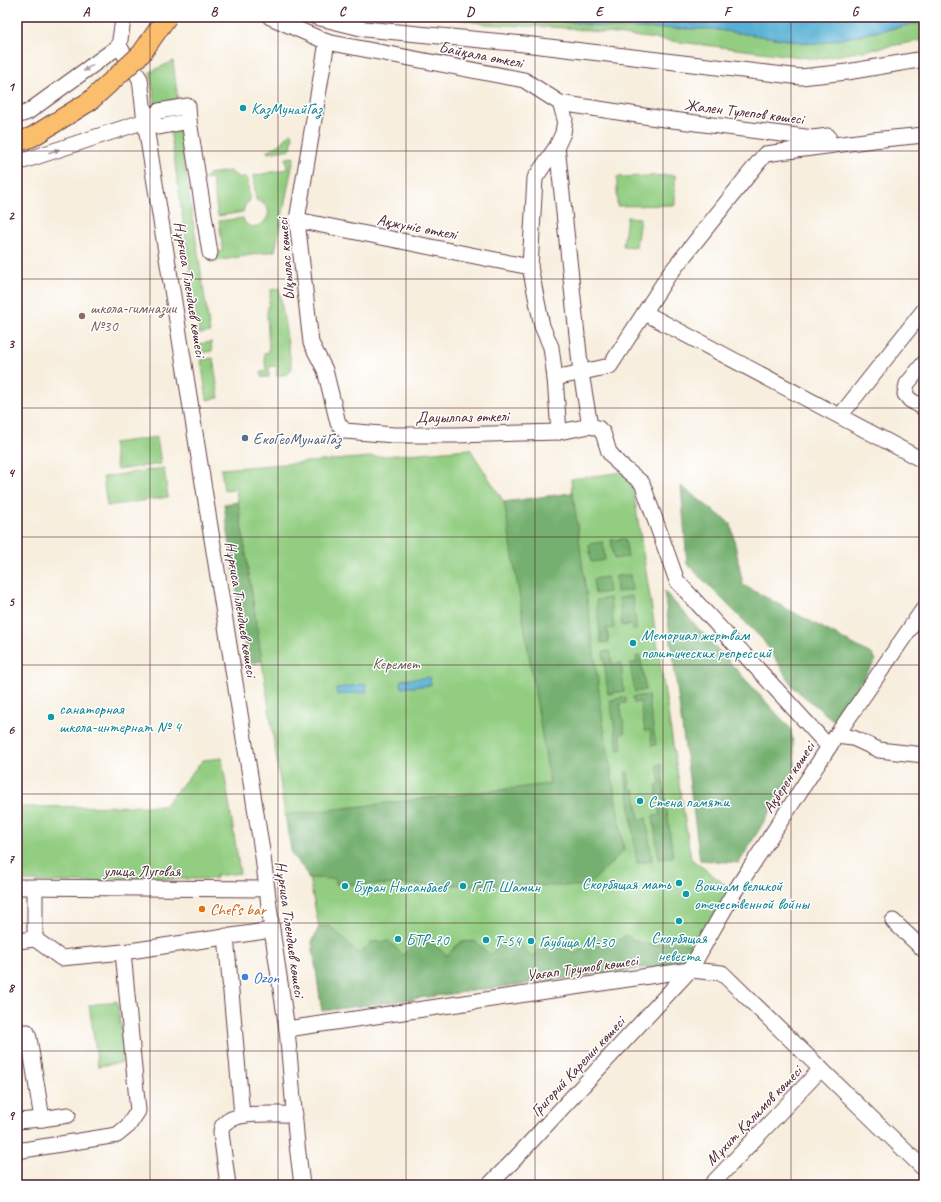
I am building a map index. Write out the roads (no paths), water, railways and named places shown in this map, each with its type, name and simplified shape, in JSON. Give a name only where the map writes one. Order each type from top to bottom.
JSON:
[{"type":"main road","points":[[17,142],[32,137],[90,101],[141,54],[167,17]]},
{"type":"street","points":[[17,116],[28,112],[119,46],[124,17]]},
{"type":"street","name":"Байқала өткелі","points":[[270,17],[327,42],[524,80],[560,103]]},
{"type":"street","points":[[316,17],[365,29],[524,44],[801,77],[847,72],[924,59]]},
{"type":"street","name":"Ықылас көшесі","points":[[327,42],[297,220],[311,343],[325,370],[338,423]]},
{"type":"street","name":"Нұрғиса Тілендиев көшесі","points":[[119,46],[140,79],[145,121],[245,741],[267,889],[287,1029],[302,1185]]},
{"type":"street","points":[[559,432],[551,347],[542,326],[530,267],[535,178],[557,146],[563,133],[566,119],[560,103]]},
{"type":"street","name":"Жален Тулепов көшесі","points":[[560,103],[657,118],[814,138],[924,124]]},
{"type":"street","points":[[17,163],[145,121],[159,126],[190,122],[210,253]]},
{"type":"street","points":[[555,378],[610,366],[668,276],[765,154],[924,135]]},
{"type":"street","points":[[557,146],[581,373],[590,426],[598,428],[603,433],[609,452],[618,464],[642,483],[677,581],[833,741],[853,738],[879,750],[924,755]]},
{"type":"street","name":"Ақжүніс өткелі","points":[[297,220],[530,267]]},
{"type":"street","points":[[840,416],[924,310]]},
{"type":"street","points":[[645,313],[924,461]]},
{"type":"street","points":[[924,363],[907,384],[905,394],[910,400],[924,408]]},
{"type":"street","name":"Дауылпаз өткелі","points":[[338,423],[345,431],[394,435],[559,432],[590,426]]},
{"type":"street","name":"Ақберен көшесі","points":[[690,970],[733,894],[833,741],[924,608]]},
{"type":"street","name":"улица Луговая","points":[[17,886],[267,889]]},
{"type":"street","points":[[35,887],[35,939]]},
{"type":"street","points":[[893,921],[924,950]]},
{"type":"street","points":[[17,942],[35,939],[61,958],[123,952],[272,930]]},
{"type":"street","points":[[226,936],[242,1115]]},
{"type":"street","points":[[18,1148],[117,1135],[128,1126],[138,1111],[123,952]]},
{"type":"street","name":"Уағап Трумов көшесі","points":[[287,1029],[690,970],[722,973],[924,1169]]},
{"type":"street","name":"Григорий Карелин көшесі","points":[[489,1185],[690,970]]},
{"type":"street","points":[[17,1032],[27,1032],[29,1038],[42,1119]]},
{"type":"street","name":"Мұхит Қалимов көшесі","points":[[711,1185],[821,1069]]},
{"type":"street","points":[[228,1185],[221,1133],[223,1125],[242,1115],[295,1114]]},
{"type":"street","points":[[17,1121],[68,1115]]},
{"type":"water","points":[[537,17],[924,17],[924,22],[816,44],[711,29],[611,28]]},
{"type":"water","points":[[430,677],[431,685],[402,688],[401,680]]},
{"type":"water","points":[[366,684],[367,692],[337,695],[336,688]]},
{"type":"place","name":"КазМунайГаз","points":[[243,108]]},
{"type":"place","name":"школа-гимназии №30","points":[[82,316]]},
{"type":"place","name":"ЕкоГеоМунайГаз","points":[[245,438]]},
{"type":"place","name":"Мемориал жертвам политических репрессий","points":[[633,643]]},
{"type":"place","name":"санаторная школа-интернат № 4","points":[[51,717]]},
{"type":"place","name":"Стена памяти","points":[[640,801]]},
{"type":"place","name":"Скорбящая мать","points":[[679,883]]},
{"type":"place","name":"Буран Нысанбаев","points":[[345,886]]},
{"type":"place","name":"Г.П. Шамин","points":[[463,886]]},
{"type":"place","name":"Воинам великой отечественной войны","points":[[686,894]]},
{"type":"place","name":"Chef’s bar","points":[[202,909]]},
{"type":"place","name":"Скорбящая невеста","points":[[679,921]]},
{"type":"place","name":"БТР-70","points":[[398,939]]},
{"type":"place","name":"Т-54","points":[[486,940]]},
{"type":"place","name":"Гаубица М-30","points":[[531,941]]},
{"type":"place","name":"Ozon","points":[[245,977]]},
{"type":"park label","name":"Керемет","points":[[396,663]]}]
